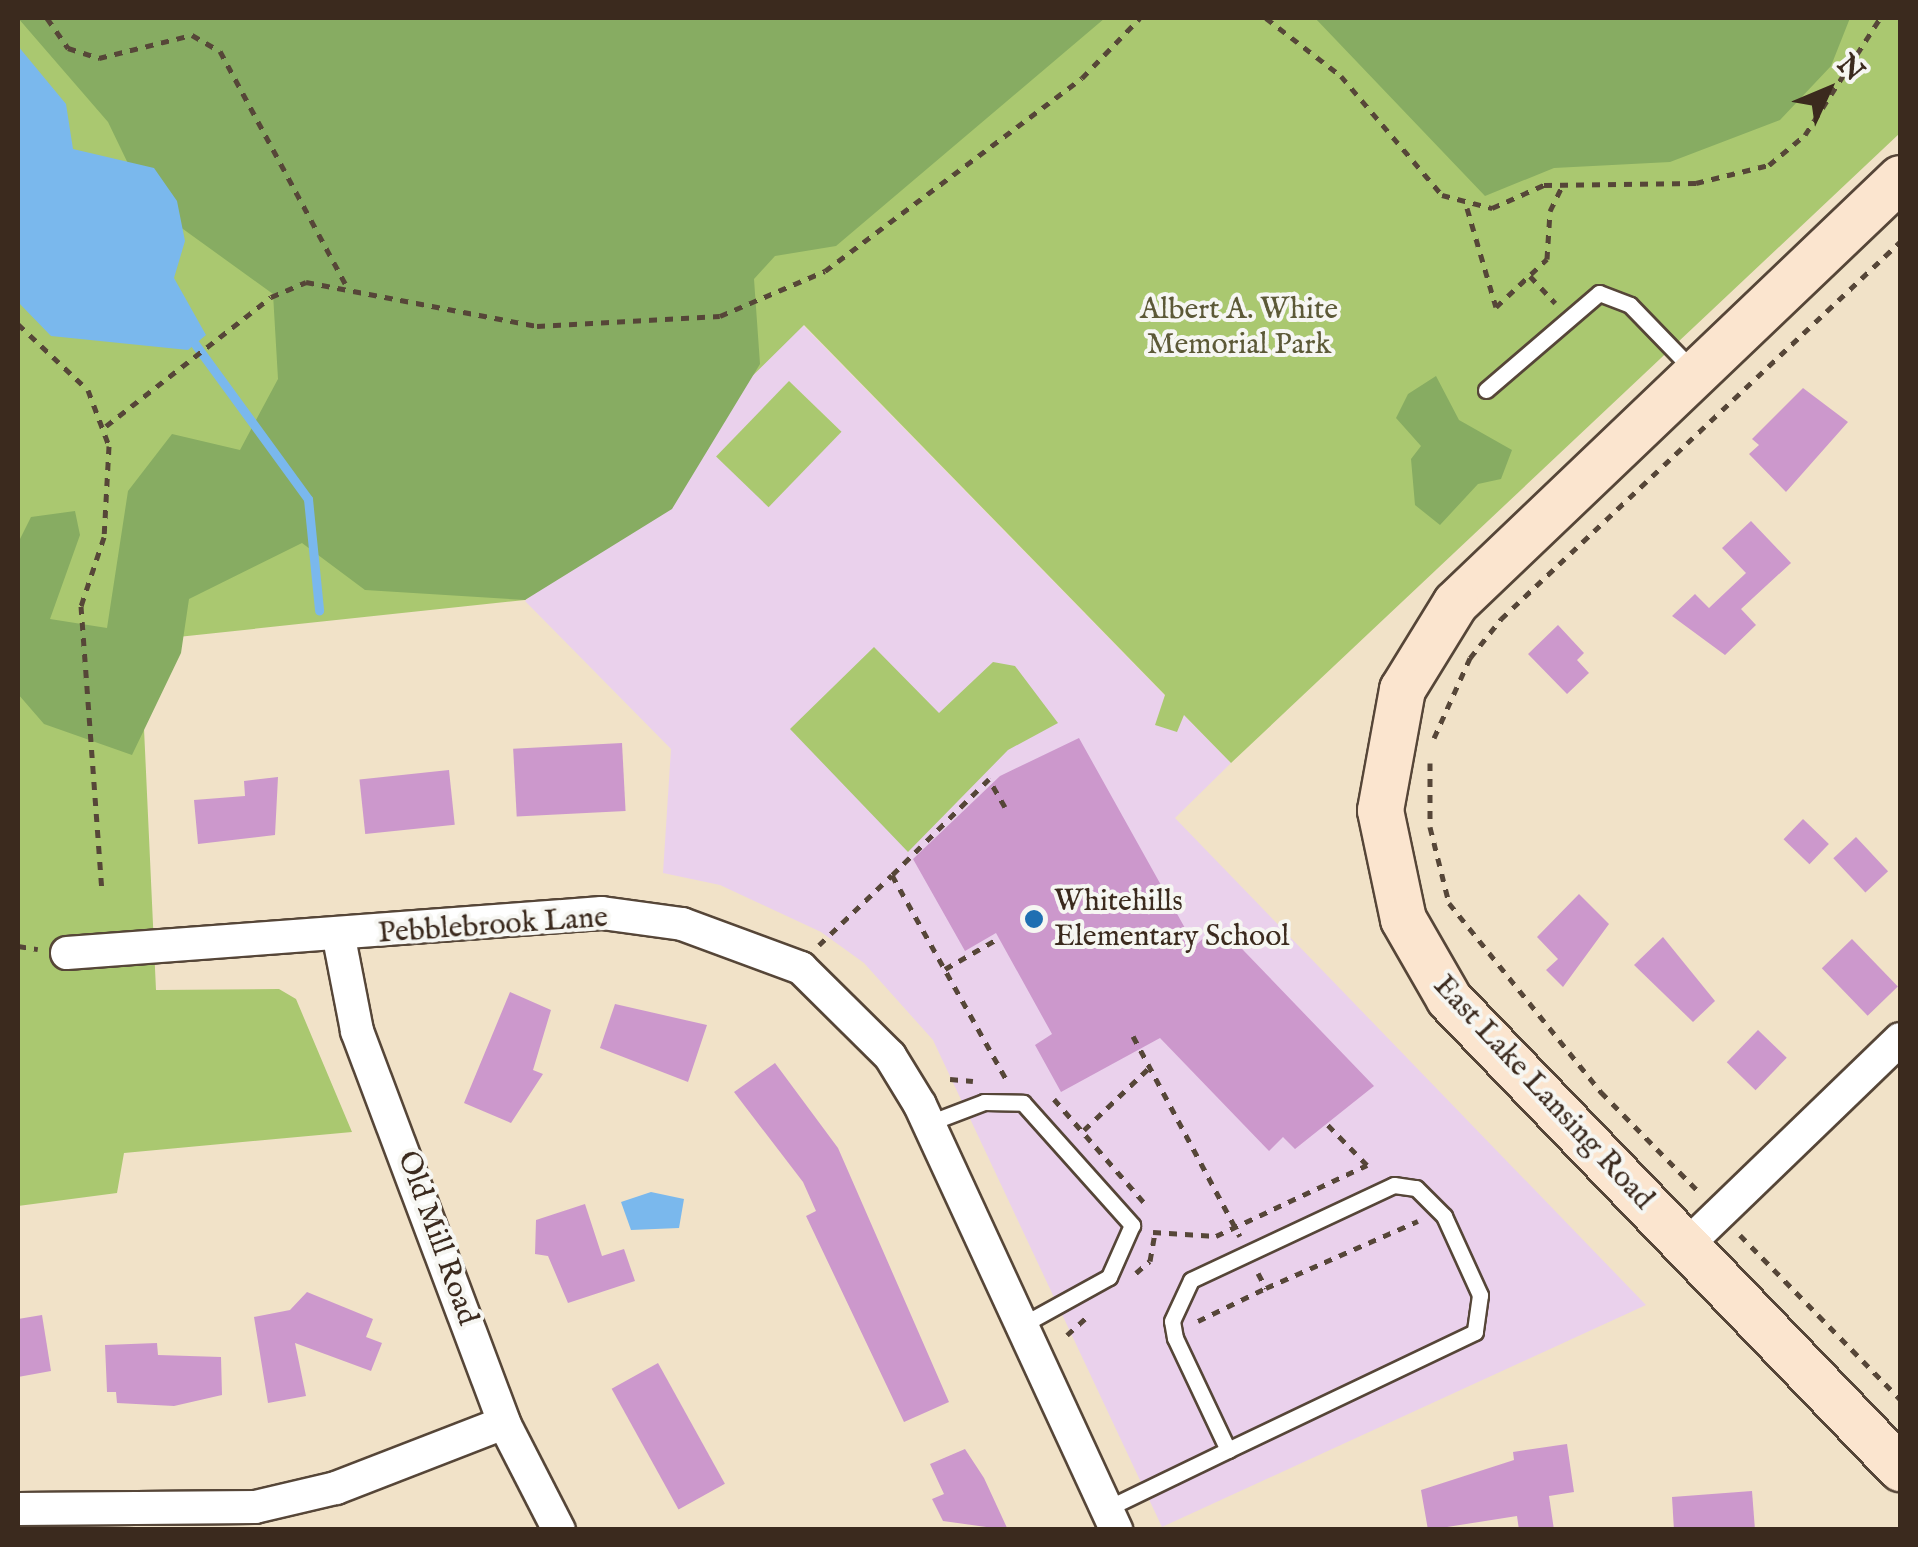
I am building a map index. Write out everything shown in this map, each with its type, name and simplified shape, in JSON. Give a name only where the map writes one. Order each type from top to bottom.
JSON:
[{"type":"main road","name":"East Lake Lansing Road","points":[[1900,178],[1434,630],[1392,721],[1380,810],[1393,892],[1428,969],[1900,1468]]},
{"type":"street","name":"Pebblebrook Lane","points":[[67,952],[339,938],[602,914],[682,924],[801,968],[890,1056],[928,1124],[1111,1519]]},
{"type":"street","name":"Old Mill Road","points":[[339,938],[357,1031],[504,1423],[559,1530]]},
{"type":"street","points":[[1686,1246],[1900,1039]]},
{"type":"street","points":[[18,1509],[256,1508],[336,1488],[504,1423]]},
{"type":"lane","points":[[1486,390],[1582,298],[1615,295],[1695,373]]},
{"type":"lane","points":[[928,1124],[1009,1099],[1068,1146],[1122,1205],[1132,1231],[1109,1277],[1022,1325]]},
{"type":"lane","points":[[1111,1519],[1228,1450],[1475,1332],[1484,1308],[1444,1216],[1416,1188],[1372,1192],[1191,1280],[1172,1320],[1228,1450]]},
{"type":"path","points":[[47,18],[68,48],[99,58],[192,35],[220,51],[345,282]]},
{"type":"path","points":[[106,426],[240,320],[306,282],[345,282],[431,310],[537,326],[720,316],[825,271],[1082,78],[1140,18]]},
{"type":"path","points":[[1266,18],[1340,76],[1442,195],[1467,208],[1562,184],[1696,183],[1768,165],[1805,135],[1880,18]]},
{"type":"path","points":[[1467,208],[1496,307],[1547,259],[1550,211],[1562,184]]},
{"type":"path","points":[[1900,242],[1501,619],[1470,658],[1430,753],[1430,827],[1448,903],[1601,1092],[1900,1399]]},
{"type":"path","points":[[1530,276],[1565,314]]},
{"type":"path","points":[[18,324],[88,390],[106,426],[104,537],[81,606],[102,892]]},
{"type":"path","points":[[801,968],[989,779],[1005,807]]},
{"type":"path","points":[[892,875],[1006,1080]]},
{"type":"path","points":[[945,969],[999,938]]},
{"type":"path","points":[[1133,1036],[1266,1288]]},
{"type":"path","points":[[1068,1146],[1150,1067]]},
{"type":"path","points":[[1132,1231],[1216,1236],[1367,1165],[1324,1121]]},
{"type":"path","points":[[1198,1321],[1423,1219]]},
{"type":"shaded area","name":"Whitehills Elementary School","points":[[803,325],[1231,763],[1175,818],[1646,1305],[1162,1527],[933,1040],[864,963],[821,932],[720,885],[663,873],[671,749],[525,601]]},
{"type":"green space","name":"Albert A. White Memorial Park","points":[[18,18],[1900,18],[1900,133],[1231,763],[1184,715],[1177,732],[1155,725],[1165,695],[804,325],[525,600],[140,641],[156,990],[279,989],[296,999],[352,1132],[124,1153],[117,1193],[18,1206]]},
{"type":"green space","points":[[18,18],[1105,18],[836,246],[775,256],[754,279],[760,364],[672,509],[525,600],[365,590],[302,543],[189,599],[181,653],[132,755],[44,724],[18,694],[18,543],[31,517],[75,511],[80,535],[50,619],[107,628],[128,491],[172,434],[240,450],[278,379],[273,294],[147,203],[108,122]]},
{"type":"green space","points":[[1315,18],[1850,18],[1831,66],[1780,120],[1670,162],[1554,168],[1485,196]]},
{"type":"green space","points":[[1436,376],[1459,420],[1512,450],[1501,479],[1478,484],[1440,525],[1415,505],[1411,459],[1421,446],[1396,418],[1408,394]]},
{"type":"green space","points":[[789,381],[842,432],[769,507],[716,457]]},
{"type":"green space","points":[[874,647],[939,713],[993,662],[1015,666],[1058,723],[1008,750],[908,852],[790,729]]},
{"type":"water","points":[[18,46],[66,104],[73,149],[154,168],[177,201],[185,241],[174,278],[206,335],[188,350],[51,336],[18,302]]},
{"type":"water","points":[[651,1192],[684,1199],[679,1228],[631,1230],[621,1202]]},
{"type":"building","points":[[1803,388],[1848,422],[1786,492],[1749,454],[1759,445],[1752,439]]},
{"type":"building","points":[[1751,521],[1791,563],[1741,609],[1756,625],[1725,655],[1672,616],[1695,594],[1709,608],[1746,573],[1722,548]]},
{"type":"building","points":[[1558,625],[1584,653],[1577,660],[1589,673],[1567,694],[1528,654]]},
{"type":"building","points":[[1079,738],[1195,946],[1218,924],[1374,1086],[1295,1149],[1283,1137],[1269,1151],[1160,1038],[1061,1092],[1035,1045],[1052,1034],[996,933],[965,951],[913,859],[1000,776]]},
{"type":"building","points":[[622,743],[626,811],[517,817],[513,749]]},
{"type":"building","points":[[449,770],[455,825],[365,834],[359,779]]},
{"type":"building","points":[[278,777],[275,835],[198,844],[194,800],[245,796],[244,781]]},
{"type":"building","points":[[1803,819],[1829,844],[1809,864],[1784,839]]},
{"type":"building","points":[[1856,837],[1888,871],[1865,893],[1833,858]]},
{"type":"building","points":[[1579,894],[1609,924],[1563,987],[1546,970],[1558,959],[1537,937]]},
{"type":"building","points":[[1663,937],[1715,1001],[1693,1022],[1634,965]]},
{"type":"building","points":[[1852,939],[1898,986],[1868,1016],[1822,968]]},
{"type":"building","points":[[510,992],[551,1010],[533,1070],[543,1074],[511,1123],[464,1103]]},
{"type":"building","points":[[615,1004],[707,1025],[688,1082],[600,1048]]},
{"type":"building","points":[[1758,1030],[1787,1058],[1756,1090],[1727,1062]]},
{"type":"building","points":[[775,1063],[838,1148],[949,1402],[904,1422],[806,1216],[816,1211],[803,1182],[734,1092]]},
{"type":"building","points":[[585,1204],[602,1256],[624,1249],[635,1281],[568,1303],[548,1256],[535,1254],[536,1220]]},
{"type":"building","points":[[307,1292],[373,1319],[366,1337],[382,1343],[371,1371],[295,1343],[306,1396],[268,1403],[254,1317],[290,1310]]},
{"type":"building","points":[[42,1315],[51,1371],[18,1377],[18,1319]]},
{"type":"building","points":[[157,1343],[158,1355],[221,1357],[222,1395],[174,1406],[117,1403],[116,1392],[107,1392],[105,1345]]},
{"type":"building","points":[[658,1363],[725,1484],[679,1509],[612,1389]]},
{"type":"building","points":[[1567,1444],[1574,1492],[1549,1496],[1554,1530],[1519,1530],[1517,1516],[1428,1530],[1421,1490],[1514,1460],[1513,1452]]},
{"type":"building","points":[[965,1449],[984,1478],[1008,1530],[943,1521],[932,1499],[944,1494],[930,1464]]},
{"type":"building","points":[[1752,1491],[1755,1530],[1674,1530],[1672,1497]]},
{"type":"waterway","points":[[195,344],[308,499],[319,610]]},
{"type":"place","name":"Whitehills Elementary School","points":[[1034,919]]}]
